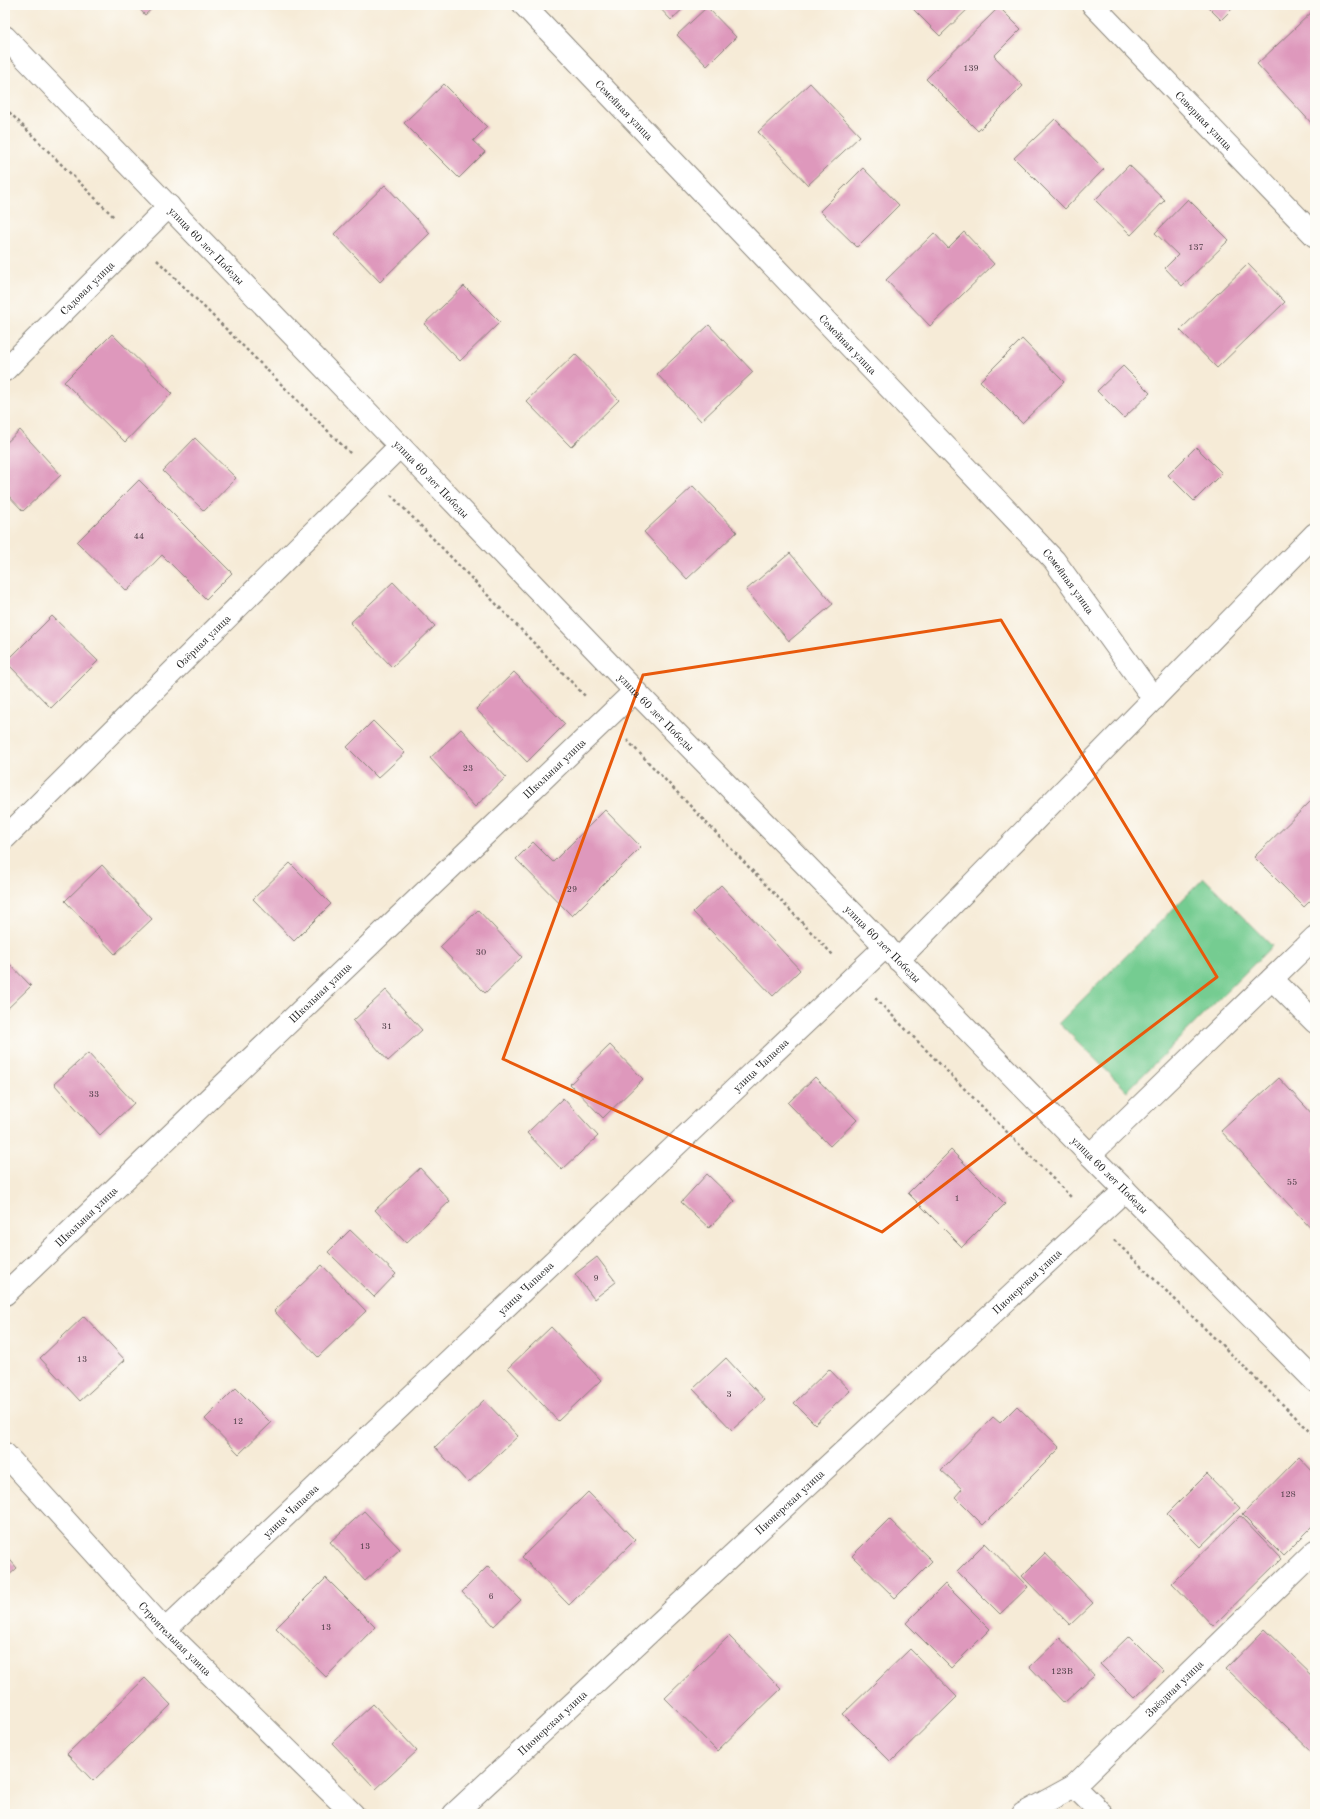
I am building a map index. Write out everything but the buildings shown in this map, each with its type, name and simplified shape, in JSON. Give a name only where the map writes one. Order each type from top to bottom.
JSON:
[{"type":"street","name":"Семейная улица","points":[[524,5],[1054,560],[1154,698]]},
{"type":"street","name":"Северная улица","points":[[1093,5],[1315,236]]},
{"type":"street","name":"улица 60 лет Победы","points":[[5,37],[635,691],[1090,1155],[1315,1381]]},
{"type":"street","name":"Садовая улица","points":[[5,370],[169,206]]},
{"type":"street","name":"Озёрная улица","points":[[5,838],[400,446]]},
{"type":"street","name":"улица Чапаева","points":[[165,1630],[854,976],[892,953],[1154,698],[1315,534]]},
{"type":"street","name":"Школьная улица","points":[[5,1294],[635,691]]},
{"type":"street","points":[[1090,1155],[1315,937]]},
{"type":"street","points":[[1272,979],[1315,1022]]},
{"type":"street","name":"Пионерская улица","points":[[454,1814],[1125,1190]]},
{"type":"street","name":"Строительная улица","points":[[5,1454],[165,1630],[353,1814]]},
{"type":"street","name":"Звёздная улица","points":[[1023,1814],[1074,1786],[1315,1550]]},
{"type":"street","points":[[1074,1786],[1102,1814]]},
{"type":"path","points":[[5,108],[371,475],[607,718],[854,976],[1093,1219],[1315,1436]]},
{"type":"highlighted area","points":[[1001,620],[1217,977],[882,1232],[503,1059],[643,675]]},
{"type":"green space","points":[[1204,878],[1272,946],[1127,1091],[1059,1023]]}]
